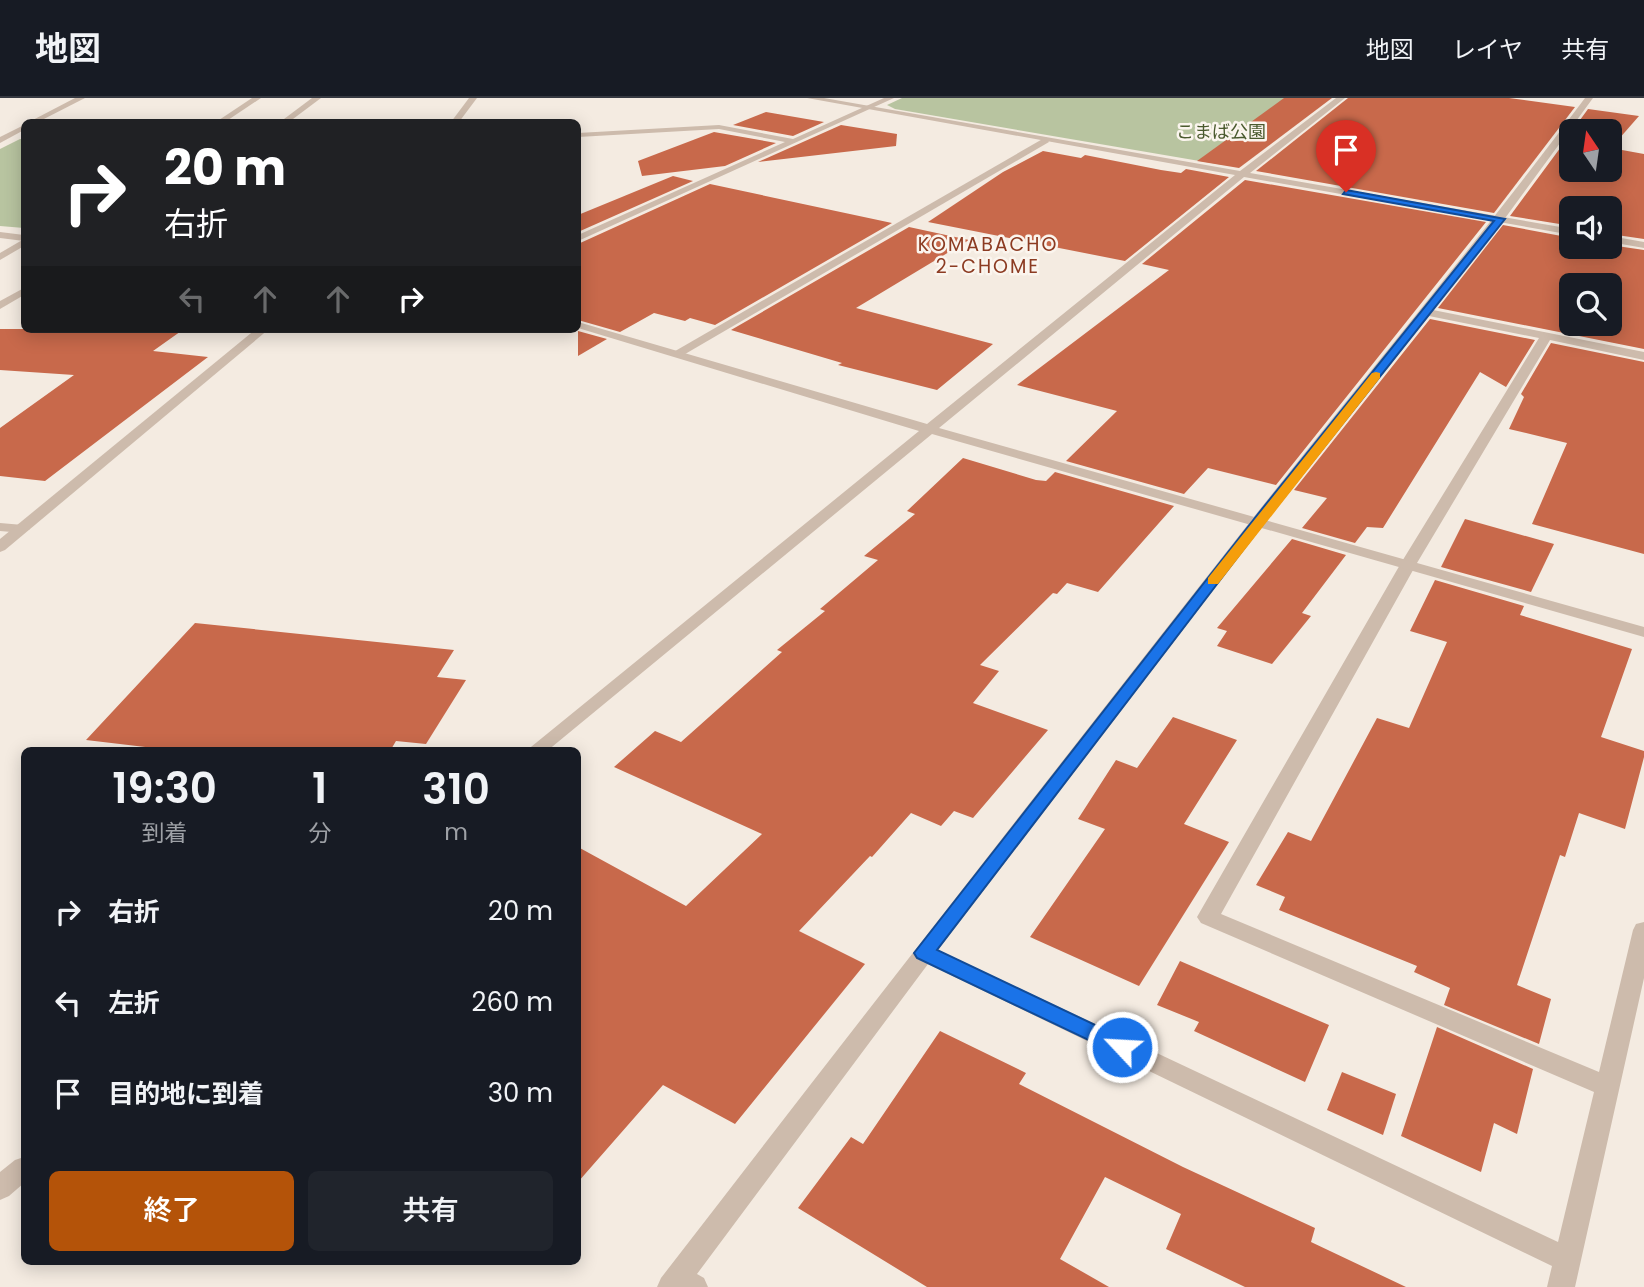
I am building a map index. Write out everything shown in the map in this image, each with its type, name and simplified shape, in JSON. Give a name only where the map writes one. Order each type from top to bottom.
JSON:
[{"type":"street","points":[[39,119],[81,98]]},
{"type":"street","points":[[225,119],[257,98]]},
{"type":"street","points":[[288,119],[317,98]]},
{"type":"street","points":[[457,119],[472,98]]},
{"type":"street","points":[[811,98],[1559,230]]},
{"type":"street","points":[[581,236],[890,98]]},
{"type":"street","points":[[540,747],[1242,174],[1341,98]]},
{"type":"street","points":[[681,1284],[924,953],[1258,522],[1500,219],[1589,98]]},
{"type":"street","points":[[581,135],[719,127],[792,141]]},
{"type":"street","points":[[0,140],[21,129]]},
{"type":"street","points":[[10,135],[21,135]]},
{"type":"street","points":[[676,354],[1046,140]]},
{"type":"street","points":[[0,235],[21,239]]},
{"type":"street","points":[[1622,241],[1644,245]]},
{"type":"street","points":[[0,257],[21,242]]},
{"type":"street","points":[[0,306],[21,293]]},
{"type":"street","points":[[1427,312],[1644,356]]},
{"type":"street","points":[[581,326],[928,429],[1644,632]]},
{"type":"street","points":[[0,547],[258,333]]},
{"type":"street","points":[[1546,337],[1409,564],[1208,917],[1608,1087]]},
{"type":"street","points":[[0,527],[23,529]]},
{"type":"street","points":[[1561,1287],[1644,930]]},
{"type":"street","points":[[924,953],[1566,1259]]},
{"type":"street","points":[[0,1188],[21,1170]]},
{"type":"green space","name":"こまば公園","points":[[902,98],[1323,98],[1223,165],[895,109],[887,105]]},
{"type":"green space","points":[[21,139],[21,228],[0,226],[0,149]]},
{"type":"building","points":[[1284,98],[1332,98],[1239,168],[1197,161]]},
{"type":"building","points":[[1348,98],[1509,98],[1575,107],[1566,119],[1559,119],[1559,128],[1494,213],[1256,171]]},
{"type":"building","points":[[1588,109],[1639,116],[1622,135],[1622,119],[1581,119]]},
{"type":"building","points":[[766,112],[824,122],[793,136],[733,125]]},
{"type":"building","points":[[841,125],[897,134],[896,146],[758,162]]},
{"type":"building","points":[[714,132],[776,143],[725,166],[642,176],[638,161]]},
{"type":"building","points":[[1559,150],[1559,182],[1622,182],[1622,150],[1644,154],[1644,239],[1622,236],[1622,196],[1559,196],[1559,224],[1510,216]]},
{"type":"building","points":[[1043,151],[1081,158],[1085,155],[1181,173],[1186,169],[1229,177],[1125,261],[928,222],[1003,172]]},
{"type":"building","points":[[673,176],[693,181],[581,231],[581,214]]},
{"type":"building","points":[[1245,180],[1486,222],[1276,485],[1208,468],[1184,494],[1066,461],[1117,411],[1017,385],[1169,270],[1142,264]]},
{"type":"building","points":[[710,184],[892,223],[715,325],[654,313],[620,332],[581,321],[581,243]]},
{"type":"building","points":[[1503,225],[1559,236],[1559,259],[1622,259],[1622,247],[1644,250],[1644,349],[1579,336],[1622,336],[1622,273],[1559,273],[1559,332],[1438,308]]},
{"type":"building","points":[[909,227],[969,240],[856,308],[993,344],[937,390],[838,365],[842,363],[731,330]]},
{"type":"building","points":[[1430,319],[1535,340],[1506,387],[1480,372],[1383,528],[1367,527],[1355,543],[1302,528],[1327,498],[1294,490]]},
{"type":"building","points":[[0,329],[21,329],[21,333],[178,333],[153,351],[208,357],[45,481],[0,476],[0,428],[74,375],[0,370]]},
{"type":"building","points":[[578,333],[607,339],[578,356]]},
{"type":"building","points":[[1551,343],[1644,362],[1644,554],[1532,524],[1567,443],[1509,429],[1524,397],[1521,394]]},
{"type":"building","points":[[963,458],[1036,480],[1046,481],[1055,472],[1174,506],[1098,592],[1067,583],[1057,594],[1053,593],[980,665],[999,671],[973,703],[1048,730],[973,818],[954,811],[941,826],[911,813],[799,931],[865,964],[735,1124],[663,1085],[581,1179],[581,849],[686,906],[762,834],[614,767],[655,731],[681,742],[782,652],[777,650],[825,611],[820,609],[878,560],[864,556],[915,514],[907,511]]},
{"type":"building","points":[[1465,519],[1554,544],[1531,592],[1441,567]]},
{"type":"building","points":[[1292,539],[1346,555],[1302,613],[1311,616],[1272,664],[1217,646],[1227,631],[1217,628]]},
{"type":"building","points":[[1435,580],[1524,606],[1520,615],[1632,649],[1601,737],[1644,751],[1644,757],[1625,829],[1579,813],[1565,857],[1560,855],[1517,985],[1551,999],[1539,1044],[1444,1005],[1450,988],[1414,972],[1417,966],[1279,910],[1285,897],[1256,885],[1288,832],[1311,841],[1377,718],[1409,728],[1447,642],[1410,631]]},
{"type":"building","points":[[195,623],[454,650],[437,677],[466,680],[426,744],[396,741],[392,747],[145,747],[86,740]]},
{"type":"building","points":[[1173,717],[1237,740],[1184,824],[1229,842],[1139,986],[1030,937],[1105,829],[1078,819],[1116,760],[1137,768]]},
{"type":"building","points":[[1180,961],[1329,1025],[1305,1082],[1194,1031],[1199,1022],[1157,1005]]},
{"type":"building","points":[[1437,1027],[1533,1069],[1517,1134],[1494,1123],[1481,1172],[1401,1136]]},
{"type":"building","points":[[940,1031],[1026,1073],[1019,1084],[1183,1167],[1315,1228],[1311,1242],[1406,1287],[1245,1287],[1166,1249],[1181,1214],[1105,1177],[1060,1259],[1109,1287],[927,1287],[798,1208],[851,1137],[863,1144]]},
{"type":"building","points":[[1342,1072],[1396,1094],[1383,1135],[1327,1110]]},
{"type":"slow traffic","points":[[1213,581],[1376,376]]},
{"type":"district","name":"KOMABACHO 2-CHOME","points":[[988,255]]},
{"type":"route","points":[[1122,1047],[924,953],[1258,522],[1500,219],[1346,192]]}]
